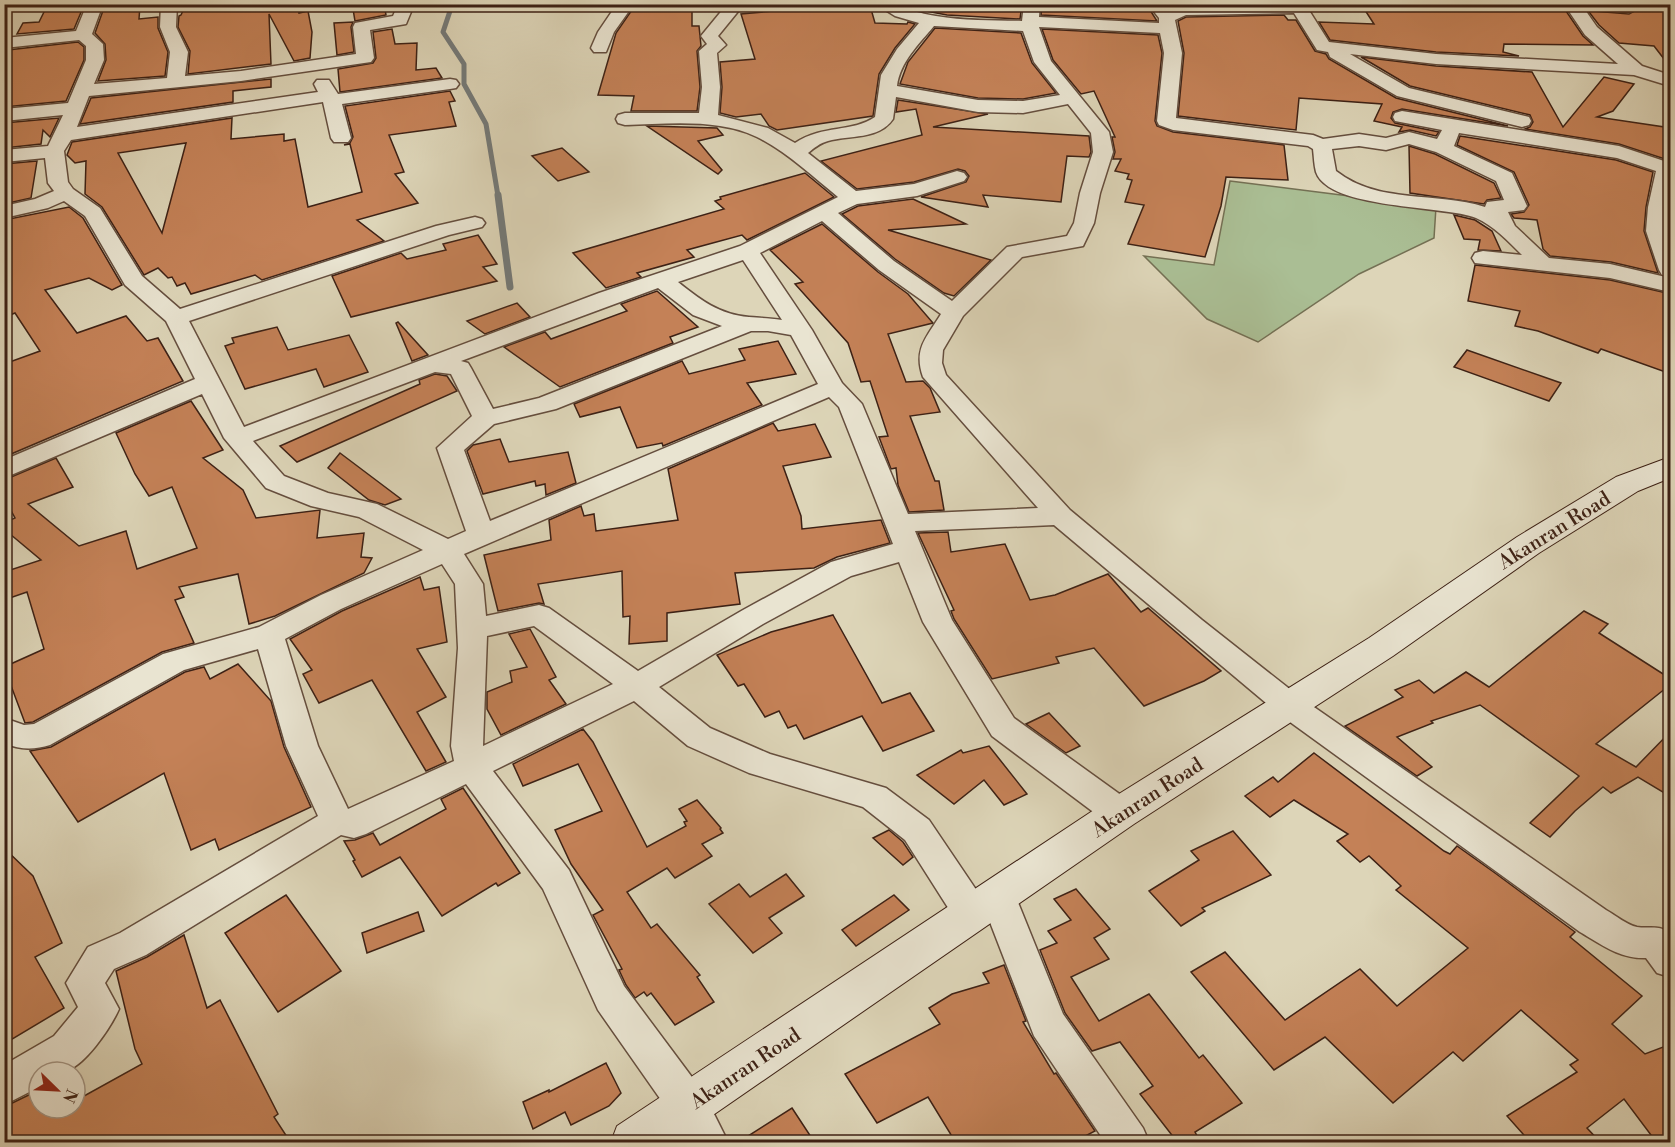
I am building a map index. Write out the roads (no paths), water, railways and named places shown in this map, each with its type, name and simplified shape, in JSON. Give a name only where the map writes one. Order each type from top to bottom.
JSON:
[{"type":"main road","name":"Akanran Road","points":[[634,1143],[1120,813],[1290,706],[1528,544],[1627,484],[1671,467]]},
{"type":"street","points":[[83,35],[95,4]]},
{"type":"street","points":[[169,4],[168,27],[179,52],[175,82]]},
{"type":"street","points":[[4,115],[77,99],[175,82],[364,58],[361,27],[400,20],[405,8],[403,4]]},
{"type":"street","points":[[600,48],[606,32],[626,4]]},
{"type":"street","points":[[708,119],[711,87],[708,51],[717,45],[709,36],[732,9],[732,4]]},
{"type":"street","points":[[884,4],[899,13],[929,21],[1031,17],[1167,23],[1183,10],[1297,6],[1323,46],[1403,92],[1550,128]]},
{"type":"street","points":[[1155,4],[1167,23],[1173,53],[1166,121],[1173,124],[1302,138],[1319,145],[1359,140],[1386,144],[1408,138],[1419,140],[1443,148],[1505,177],[1517,206],[1494,206],[1511,232]]},
{"type":"street","points":[[1572,4],[1591,31],[1636,70]]},
{"type":"street","points":[[1593,4],[1629,7],[1631,4]]},
{"type":"street","points":[[1031,17],[1043,62],[1100,132],[1103,152],[1089,193],[1084,223],[1075,241],[1015,252],[954,312],[931,350],[930,363],[935,377],[1060,516],[1290,706],[1593,921],[1631,943],[1665,945]]},
{"type":"street","points":[[794,153],[820,137],[861,131],[876,126],[884,118],[890,75],[903,53],[929,21]]},
{"type":"street","points":[[4,43],[83,35],[94,44],[95,60],[59,143],[58,183],[66,193],[93,212],[133,280],[176,318],[237,438],[275,482],[321,500],[367,510],[447,550],[469,584],[473,648],[467,746],[471,766],[557,880],[611,998],[689,1106],[708,1143]]},
{"type":"street","points":[[1323,46],[1436,59],[1636,70],[1671,81]]},
{"type":"street","points":[[315,66],[330,98],[341,138]]},
{"type":"street","points":[[4,156],[59,143],[330,98],[450,84]]},
{"type":"street","points":[[888,90],[978,106],[1023,107],[1073,98]]},
{"type":"street","points":[[1402,117],[1608,150],[1647,160],[1668,170],[1658,207],[1658,231],[1671,270]]},
{"type":"street","points":[[625,119],[708,119],[739,124],[777,140],[852,198]]},
{"type":"street","points":[[1443,148],[1453,126]]},
{"type":"street","points":[[1319,145],[1322,147],[1326,173],[1343,187],[1366,195],[1489,214],[1511,232],[1542,264]]},
{"type":"street","points":[[237,438],[432,364],[748,251],[852,198],[917,190],[957,177]]},
{"type":"street","points":[[4,212],[41,204],[66,193]]},
{"type":"street","points":[[824,212],[909,284],[954,312]]},
{"type":"street","points":[[176,318],[443,230],[475,222]]},
{"type":"street","points":[[748,251],[800,330],[832,387],[850,404],[938,622],[1003,727],[1120,813]]},
{"type":"street","points":[[1483,258],[1610,271],[1671,285]]},
{"type":"street","points":[[662,280],[703,314],[721,321],[768,324],[800,330]]},
{"type":"street","points":[[481,535],[450,448],[485,418],[547,404],[748,324]]},
{"type":"street","points":[[432,364],[459,368],[470,385],[485,418]]},
{"type":"street","points":[[4,470],[209,382]]},
{"type":"street","points":[[4,730],[22,737],[39,736],[174,662],[269,635],[332,602],[481,535],[832,387]]},
{"type":"street","points":[[897,523],[1060,516]]},
{"type":"street","points":[[4,1086],[68,1049],[100,1009],[85,983],[101,958],[133,944],[337,821],[354,824],[637,686],[753,617],[841,569],[910,549]]},
{"type":"street","points":[[472,629],[539,615],[637,686],[699,736],[761,764],[874,797],[918,830],[985,905],[1048,1024],[1129,1143]]},
{"type":"street","points":[[269,635],[302,746],[337,821]]},
{"type":"waterway","points":[[459,4],[451,8],[443,32],[464,64],[464,84],[486,124],[498,196]]},
{"type":"waterway","points":[[498,195],[510,287]]}]
